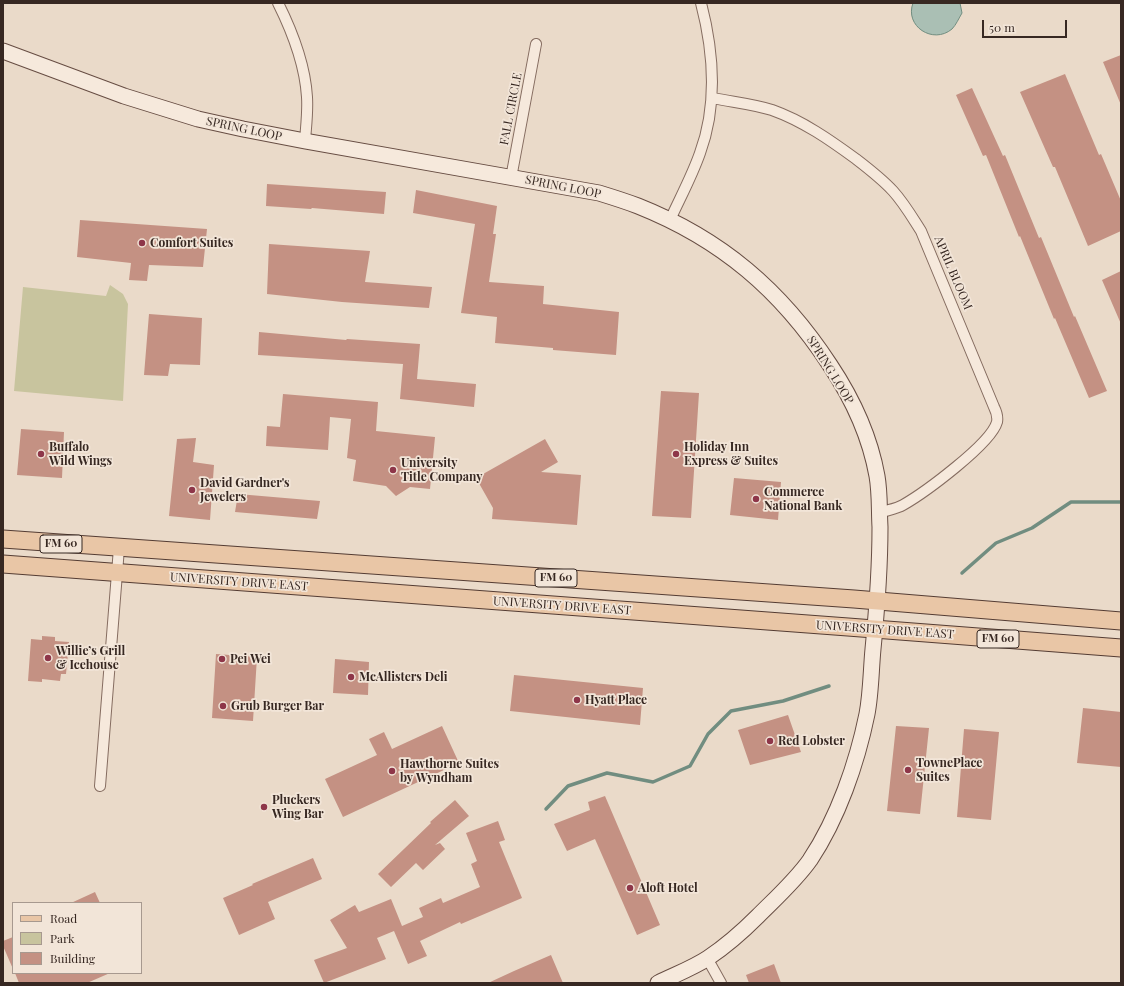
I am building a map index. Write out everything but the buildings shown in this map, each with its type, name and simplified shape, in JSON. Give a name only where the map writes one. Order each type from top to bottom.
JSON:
[{"type":"main road","name":"FM 60","points":[[3,539],[877,601],[1121,621]]},
{"type":"main road","name":"UNIVERSITY DRIVE EAST","points":[[3,564],[1121,648]]},
{"type":"main road","points":[[448,570],[448,597]]},
{"type":"street","points":[[278,3],[294,37],[302,60],[307,98],[305,141]]},
{"type":"street","points":[[670,220],[700,152],[713,98],[710,40],[701,3]]},
{"type":"street","name":"FALL CIRCLE","points":[[511,178],[536,44]]},
{"type":"street","name":"SPRING LOOP","points":[[3,51],[124,96],[198,119],[305,141],[599,193],[636,205],[670,220],[713,244],[750,272],[772,292],[812,338],[840,380],[854,408],[866,437],[877,477],[880,554],[868,712],[854,766],[832,820],[810,860],[780,894],[740,934],[707,958],[658,983]]},
{"type":"street","name":"APRIL BLOOM","points":[[713,98],[772,110],[809,127],[876,174],[893,191],[921,231],[994,407],[998,420],[994,430],[982,443],[931,486],[902,505],[879,513]]},
{"type":"street","points":[[100,786],[119,548]]},
{"type":"street","points":[[707,958],[721,983]]},
{"type":"green space","points":[[110,285],[123,294],[128,304],[123,401],[14,391],[23,287],[106,296]]},
{"type":"shaded area","points":[[913,3],[960,3],[962,13],[952,29],[937,35],[929,34],[916,26],[911,11]]},
{"type":"waterway","points":[[962,573],[996,543],[1032,528],[1071,502],[1121,502]]},
{"type":"waterway","points":[[546,809],[568,786],[607,773],[653,782],[690,766],[708,734],[731,711],[783,701],[829,686]]},
{"type":"place","name":"Comfort Suites","points":[[142,243]]},
{"type":"place","name":"Buffalo Wild Wings","points":[[41,454]]},
{"type":"place","name":"Holiday Inn Express & Suites","points":[[676,454]]},
{"type":"place","name":"University Title Company","points":[[393,470]]},
{"type":"place","name":"David Gardner's Jewelers","points":[[192,490]]},
{"type":"place","name":"Commerce National Bank","points":[[756,499]]},
{"type":"place","name":"Willie’s Grill & Icehouse","points":[[48,658]]},
{"type":"place","name":"Pei Wei","points":[[222,659]]},
{"type":"place","name":"McAllisters Deli","points":[[351,677]]},
{"type":"place","name":"Hyatt Place","points":[[577,700]]},
{"type":"place","name":"Grub Burger Bar","points":[[223,706]]},
{"type":"place","name":"Red Lobster","points":[[770,741]]},
{"type":"place","name":"TownePlace Suites","points":[[908,770]]},
{"type":"place","name":"Hawthorne Suites by Wyndham","points":[[392,771]]},
{"type":"place","name":"Pluckers Wing Bar","points":[[264,807]]},
{"type":"place","name":"Aloft Hotel","points":[[630,888]]}]
